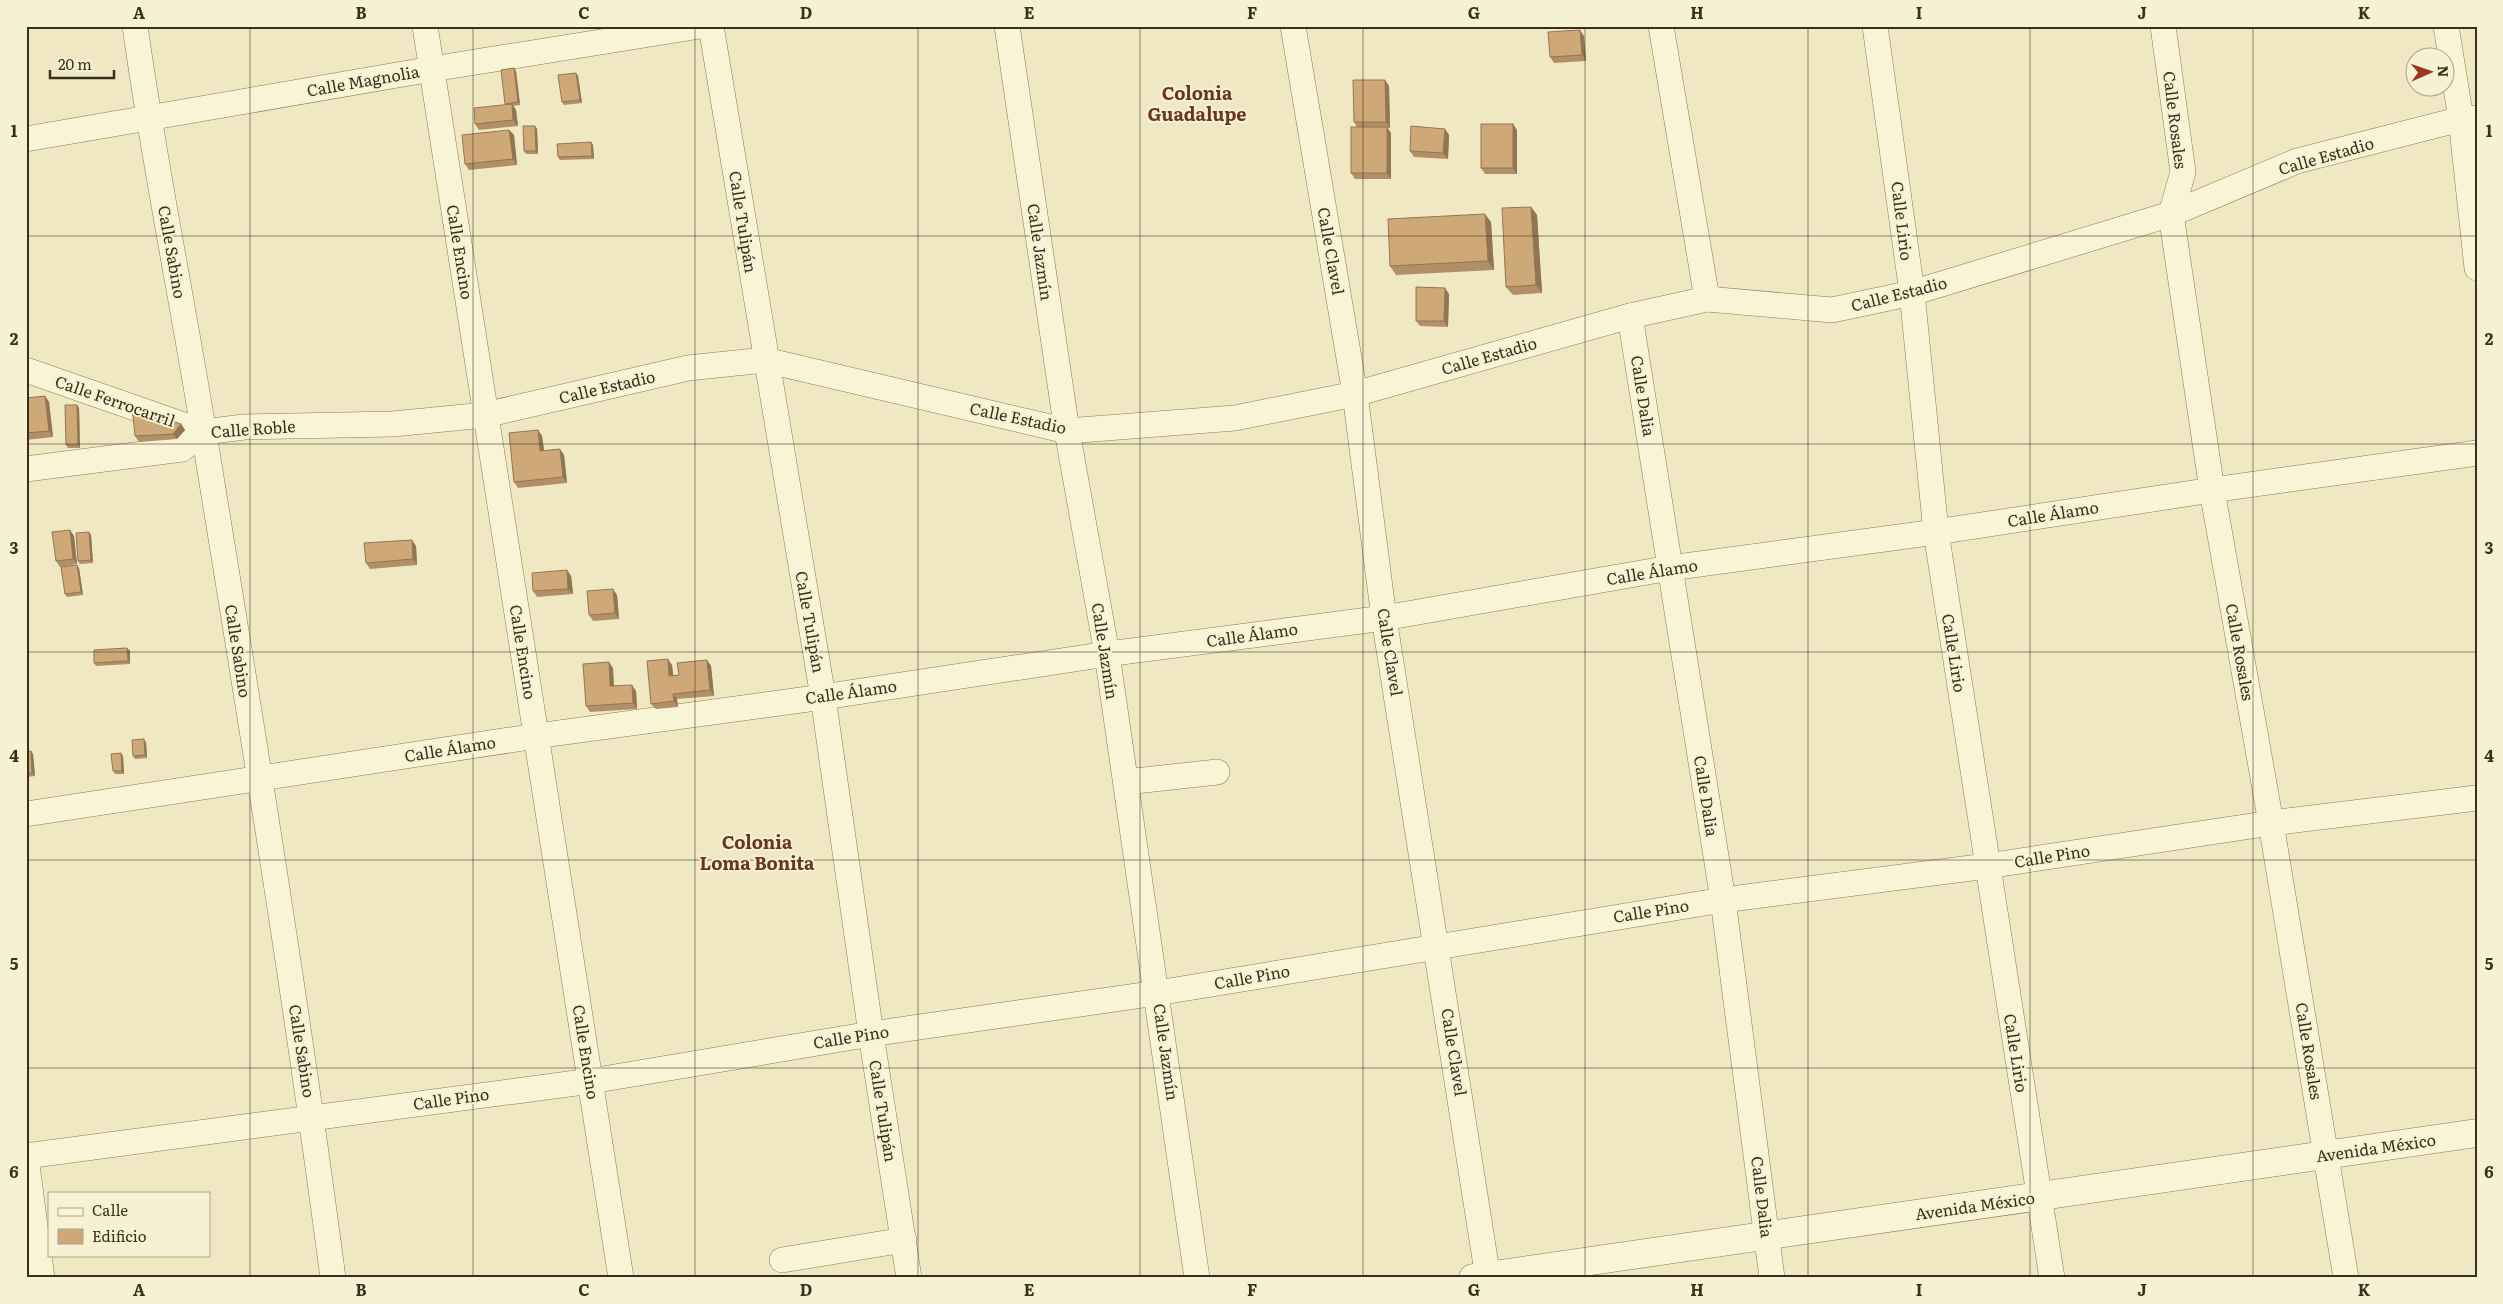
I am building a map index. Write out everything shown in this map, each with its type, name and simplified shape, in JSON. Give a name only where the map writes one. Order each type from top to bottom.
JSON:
[{"type":"street","name":"Calle Sabino","points":[[135,26],[148,117],[204,432],[312,1118],[333,1278]]},
{"type":"street","name":"Calle Encino","points":[[425,26],[621,1278]]},
{"type":"street","name":"Calle Magnolia","points":[[26,139],[432,69],[700,26]]},
{"type":"street","name":"Calle Tulipán","points":[[712,26],[765,360],[823,697],[871,1034],[909,1278]]},
{"type":"street","name":"Calle Jazmín","points":[[1007,26],[1067,431],[1107,654],[1197,1278]]},
{"type":"street","name":"Calle Clavel","points":[[1293,26],[1355,394],[1384,618],[1437,945],[1483,1277]]},
{"type":"street","points":[[1661,26],[1707,299]]},
{"type":"street","name":"Calle Lirio","points":[[1875,26],[1912,293],[1936,532],[2052,1278]]},
{"type":"street","name":"Calle Rosales","points":[[2163,26],[2183,172],[2171,214],[2212,490],[2271,823],[2346,1278]]},
{"type":"street","points":[[2446,26],[2469,119],[2477,268]]},
{"type":"street","name":"Calle Estadio","points":[[485,415],[688,368],[765,360],[1067,431],[1235,418],[1355,394],[1630,316],[1707,299],[1832,310],[1912,293],[2171,214],[2297,161],[2469,119]]},
{"type":"street","name":"Calle Dalia","points":[[1630,316],[1723,900],[1772,1278]]},
{"type":"street","name":"Calle Ferrocarril","points":[[26,370],[204,432]]},
{"type":"street","name":"Calle Roble","points":[[26,469],[182,448],[204,432],[244,427],[393,424],[485,415]]},
{"type":"street","name":"Calle Álamo","points":[[26,814],[536,736],[823,697],[1107,654],[1384,618],[1670,568],[1936,532],[2212,490],[2477,453]]},
{"type":"street","points":[[1126,782],[1216,772]]},
{"type":"street","name":"Calle Pino","points":[[26,1157],[591,1081],[871,1034],[1157,993],[1437,945],[1723,900],[1987,866],[2271,823],[2477,798]]},
{"type":"street","name":"Avenida México","points":[[1483,1277],[2477,1133]]},
{"type":"street","points":[[26,1157],[42,1278]]},
{"type":"street","points":[[782,1260],[904,1240]]},
{"type":"building","points":[[1580,30],[1582,55],[1550,57],[1548,32]]},
{"type":"building","points":[[514,68],[518,102],[505,104],[501,70]]},
{"type":"building","points":[[576,73],[580,100],[562,102],[558,75]]},
{"type":"building","points":[[1353,80],[1385,80],[1386,122],[1354,122]]},
{"type":"building","points":[[512,104],[513,120],[475,124],[474,108]]},
{"type":"building","points":[[1481,124],[1513,124],[1513,168],[1481,168]]},
{"type":"building","points":[[523,126],[535,126],[536,151],[524,151]]},
{"type":"building","points":[[1411,126],[1445,129],[1443,153],[1410,151]]},
{"type":"building","points":[[1351,127],[1387,127],[1387,173],[1351,173]]},
{"type":"building","points":[[509,130],[513,159],[465,164],[462,135]]},
{"type":"building","points":[[591,142],[592,156],[558,157],[557,144]]},
{"type":"building","points":[[1531,207],[1536,285],[1506,287],[1502,208]]},
{"type":"building","points":[[1485,214],[1488,261],[1390,266],[1388,219]]},
{"type":"building","points":[[1416,287],[1445,288],[1444,321],[1416,321]]},
{"type":"building","points":[[45,396],[49,431],[26,433],[26,398]]},
{"type":"building","points":[[65,405],[77,405],[78,445],[66,445]]},
{"type":"building","points":[[132,407],[181,424],[173,434],[135,436]]},
{"type":"building","points":[[538,430],[540,451],[560,449],[563,477],[514,482],[509,433]]},
{"type":"building","points":[[70,530],[73,559],[56,561],[52,532]]},
{"type":"building","points":[[89,532],[91,560],[78,561],[76,533]]},
{"type":"building","points":[[412,540],[413,559],[366,563],[364,543]]},
{"type":"building","points":[[77,565],[81,592],[65,594],[61,567]]},
{"type":"building","points":[[567,570],[568,589],[533,591],[532,573]]},
{"type":"building","points":[[613,589],[615,613],[589,615],[587,591]]},
{"type":"building","points":[[127,648],[128,661],[94,663],[94,650]]},
{"type":"building","points":[[668,659],[669,676],[679,675],[677,663],[707,660],[710,690],[673,694],[674,701],[651,704],[647,661]]},
{"type":"building","points":[[609,662],[610,686],[632,685],[633,703],[586,706],[583,664]]},
{"type":"building","points":[[144,739],[145,755],[133,756],[132,740]]},
{"type":"building","points":[[31,751],[32,773],[26,774],[26,752]]},
{"type":"building","points":[[121,753],[122,771],[113,771],[111,754]]},
{"type":"district","name":"Colonia Guadalupe","points":[[1197,104]]},
{"type":"district","name":"Colonia Loma Bonita","points":[[757,853]]}]
